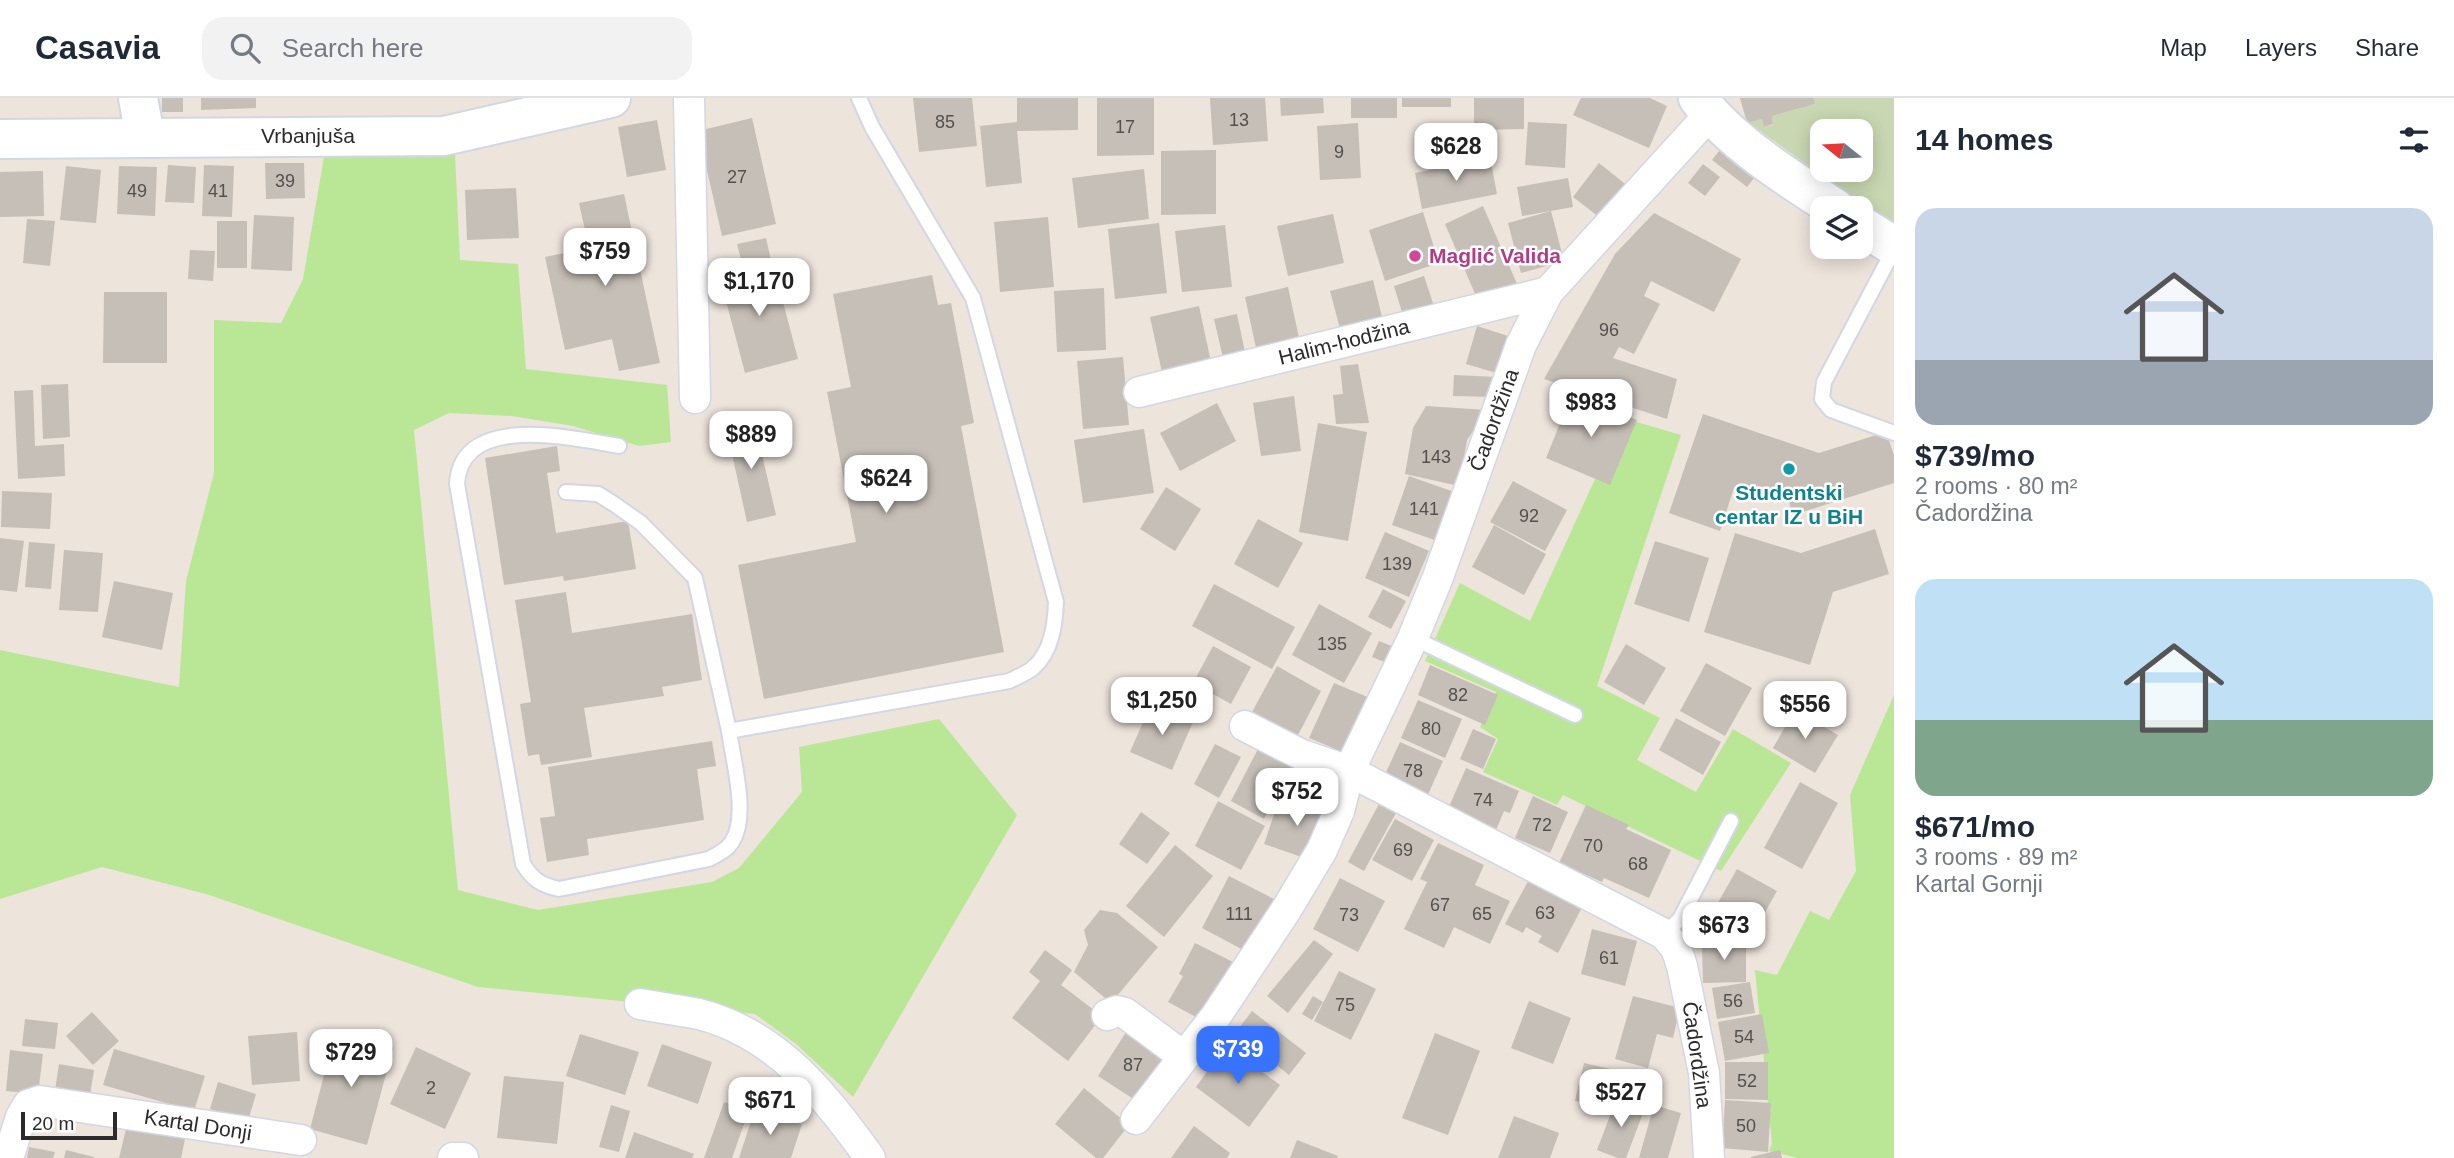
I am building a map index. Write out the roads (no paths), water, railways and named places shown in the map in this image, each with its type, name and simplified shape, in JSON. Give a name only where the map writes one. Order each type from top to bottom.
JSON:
[{"type":"street","points":[[138,98],[145,136]]},
{"type":"street","name":"Vrbanjuša","points":[[0,139],[444,136],[611,98]]},
{"type":"street","points":[[689,98],[695,398]]},
{"type":"street","points":[[1704,106],[1783,175],[1816,196]]},
{"type":"street","name":"Čadordžina","points":[[1136,1119],[1216,1016],[1322,850],[1339,811],[1349,771],[1413,638],[1438,577],[1521,345],[1548,292],[1704,106]]},
{"type":"street","points":[[1873,234],[1894,248]]},
{"type":"street","name":"Halim-hodžina","points":[[1139,392],[1548,292]]},
{"type":"street","points":[[1245,726],[1302,755],[1349,771],[1664,934]]},
{"type":"street","name":"Čadordžina","points":[[1664,934],[1676,948],[1682,966],[1703,1073],[1709,1158]]},
{"type":"street","points":[[640,1004],[701,1015],[767,1044],[800,1070],[844,1121],[870,1158]]},
{"type":"street","points":[[1107,1015],[1117,1011],[1125,1013],[1183,1056]]},
{"type":"street","name":"Kartal Donji","points":[[8,1158],[21,1117],[28,1105],[40,1101],[301,1140]]},
{"type":"street","points":[[453,1158],[463,1158]]},
{"type":"lane","points":[[729,731],[1009,681],[1035,666],[1048,646],[1055,625],[1056,602],[1053,585],[973,298],[873,127],[859,98]]},
{"type":"lane","points":[[1894,248],[1824,382],[1822,399],[1831,410],[1894,433]]},
{"type":"lane","points":[[566,492],[598,494],[614,504],[641,523],[695,578],[729,731],[740,815],[733,841],[724,851],[709,859],[559,889],[543,886],[531,877],[523,863],[457,485],[458,472],[463,459],[473,448],[491,439],[565,436],[619,446]]},
{"type":"lane","points":[[1413,638],[1575,715]]},
{"type":"lane","points":[[1664,934],[1680,919],[1731,821]]},
{"type":"place","name":"Maglić Valida","points":[[1415,256]]},
{"type":"place","name":"Studentski centar IZ u BiH","points":[[1789,469]]}]
